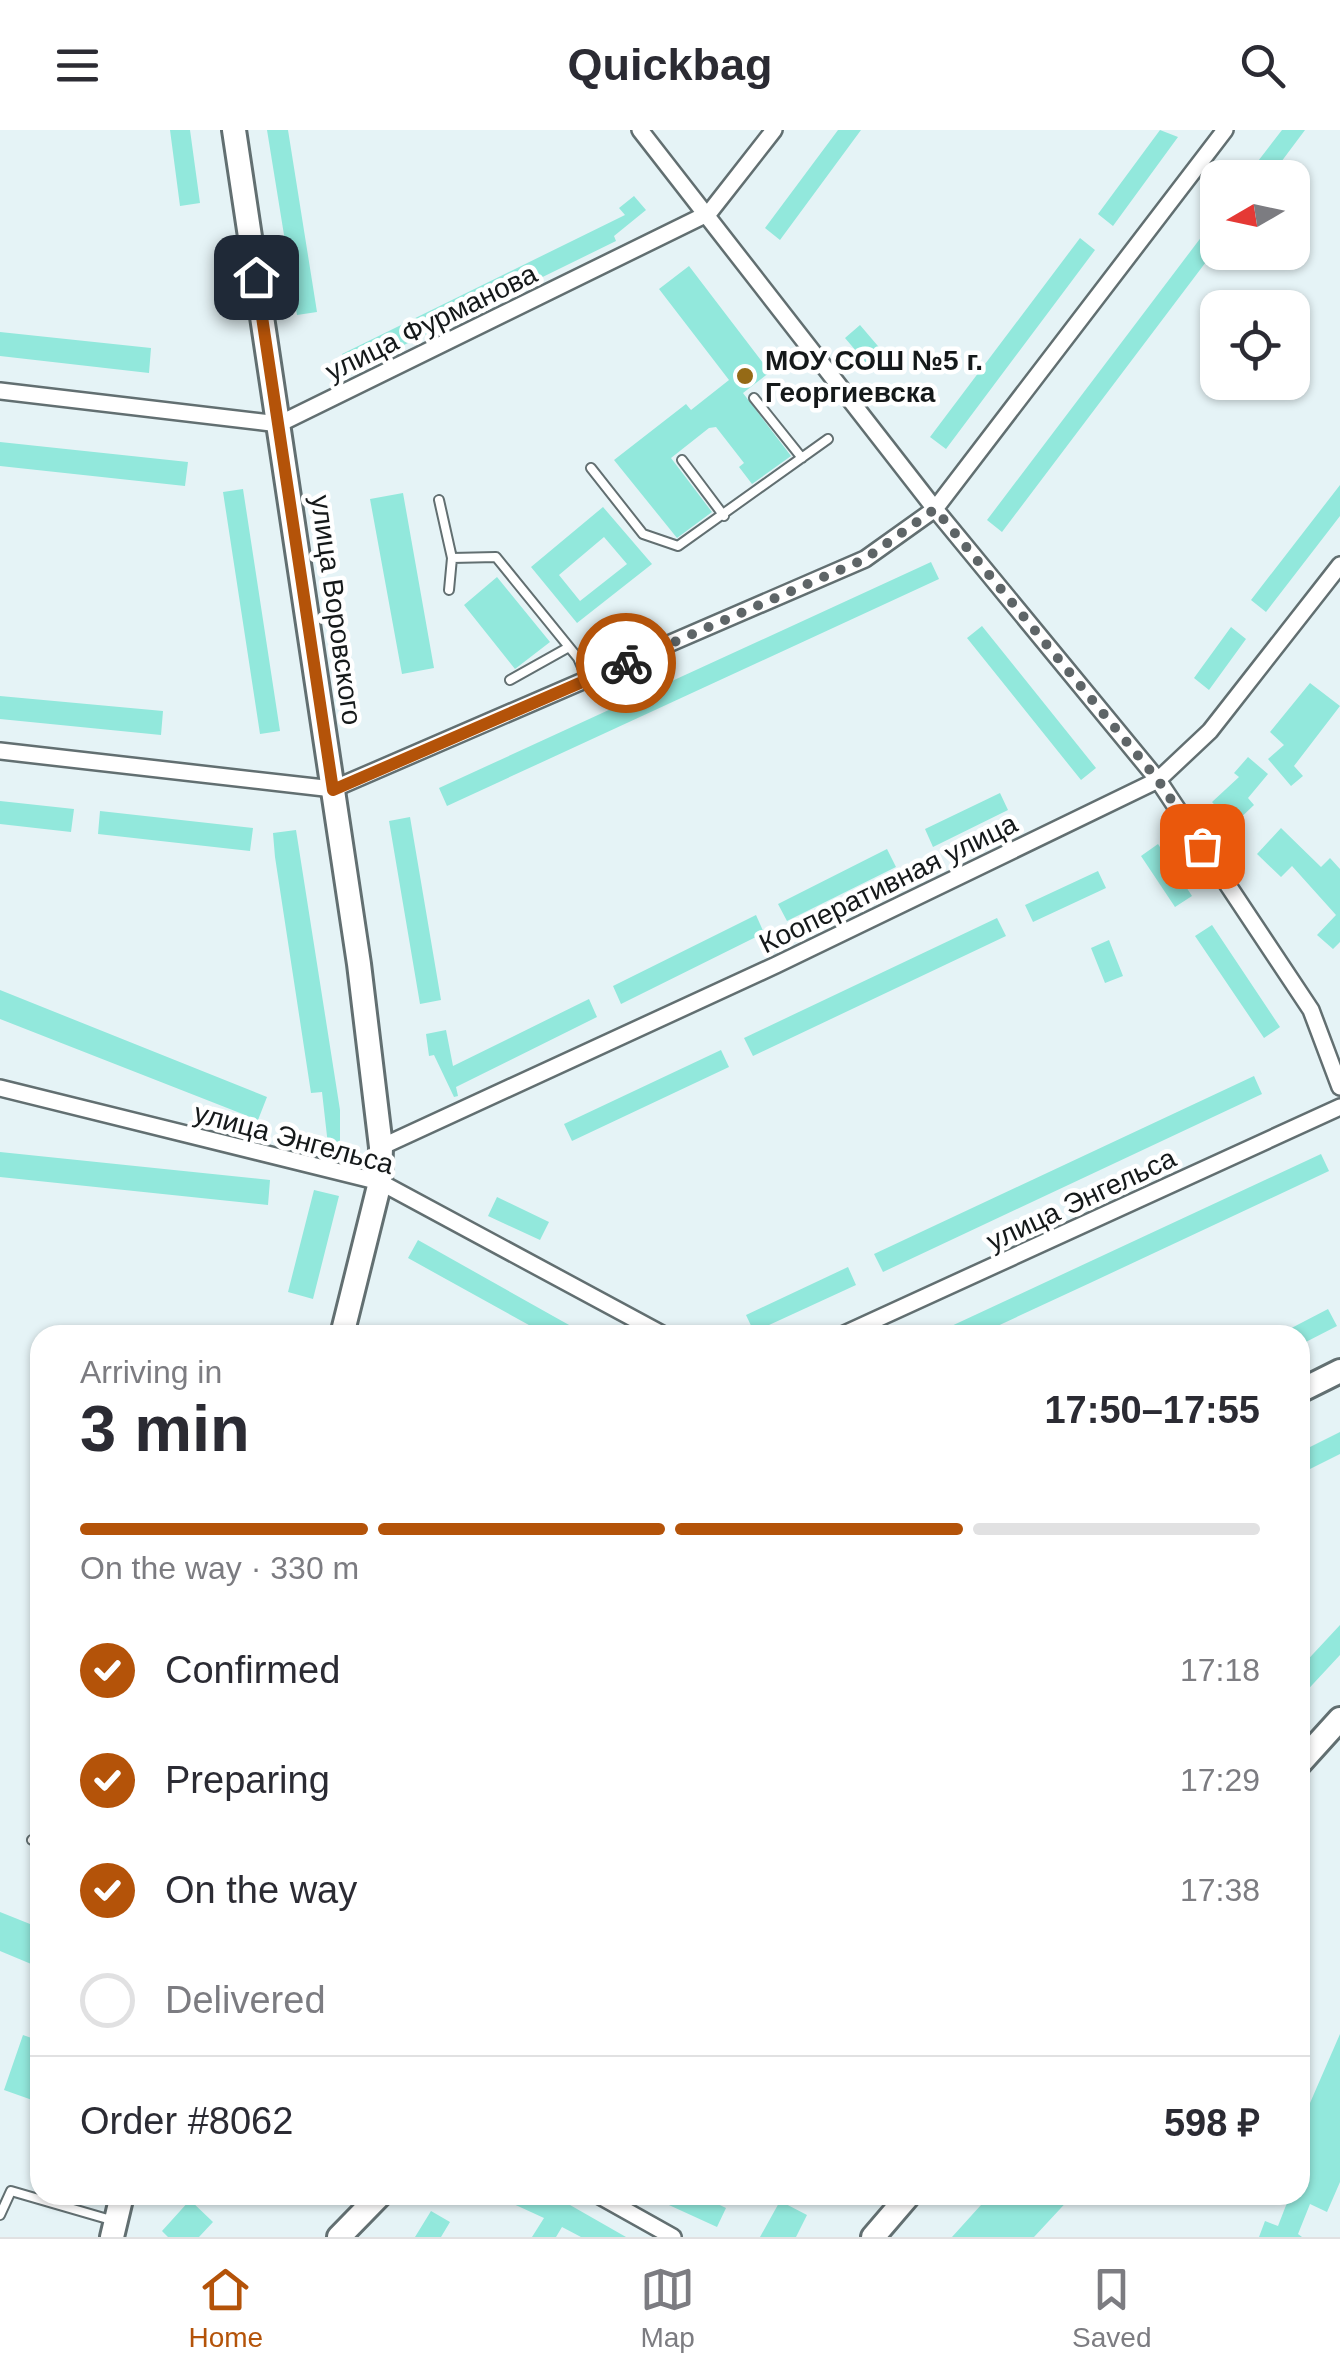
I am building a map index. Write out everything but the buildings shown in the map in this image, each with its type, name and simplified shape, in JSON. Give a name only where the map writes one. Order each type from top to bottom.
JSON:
[{"type":"street","name":"улица Воровского","points":[[234,130],[333,790],[381,1147],[380,1182],[344,1325]]},
{"type":"street","points":[[640,130],[709,213],[935,509],[1158,780],[1311,1010],[1340,1087]]},
{"type":"street","name":"улица Фурманова","points":[[279,424],[709,213],[774,130]]},
{"type":"street","points":[[0,751],[333,790],[865,559],[935,509],[1225,130]]},
{"type":"street","points":[[0,390],[279,424]]},
{"type":"street","name":"Кооперативная улица","points":[[381,1147],[793,956],[1158,780],[1210,731],[1340,564]]},
{"type":"street","name":"улица Энгельса","points":[[0,1088],[380,1182],[645,1325]]},
{"type":"street","name":"улица Энгельса","points":[[864,1325],[1340,1107]]},
{"type":"street","points":[[1310,1386],[1340,1371]]},
{"type":"street","points":[[1310,1752],[1340,1719]]},
{"type":"street","points":[[344,2236],[371,2205]]},
{"type":"street","points":[[616,2205],[673,2237]]},
{"type":"street","points":[[873,2237],[900,2205]]},
{"type":"lane","points":[[754,398],[802,458]]},
{"type":"lane","points":[[591,468],[643,534],[678,546],[828,439]]},
{"type":"lane","points":[[682,460],[724,516]]},
{"type":"lane","points":[[439,500],[452,558],[449,590]]},
{"type":"lane","points":[[452,558],[496,556],[569,646],[587,680]]},
{"type":"lane","points":[[510,680],[569,646]]},
{"type":"lane","points":[[0,2215],[11,2191],[30,2198]]},
{"type":"lane","points":[[49,2205],[114,2229]]},
{"type":"way so far","points":[[626,663],[865,559],[935,509],[1158,780],[1202,846]]},
{"type":"place","name":"МОУ СОШ №5 г. Георгиевска","points":[[745,376]]},
{"type":"route","points":[[256,277],[333,790],[626,663]]}]
